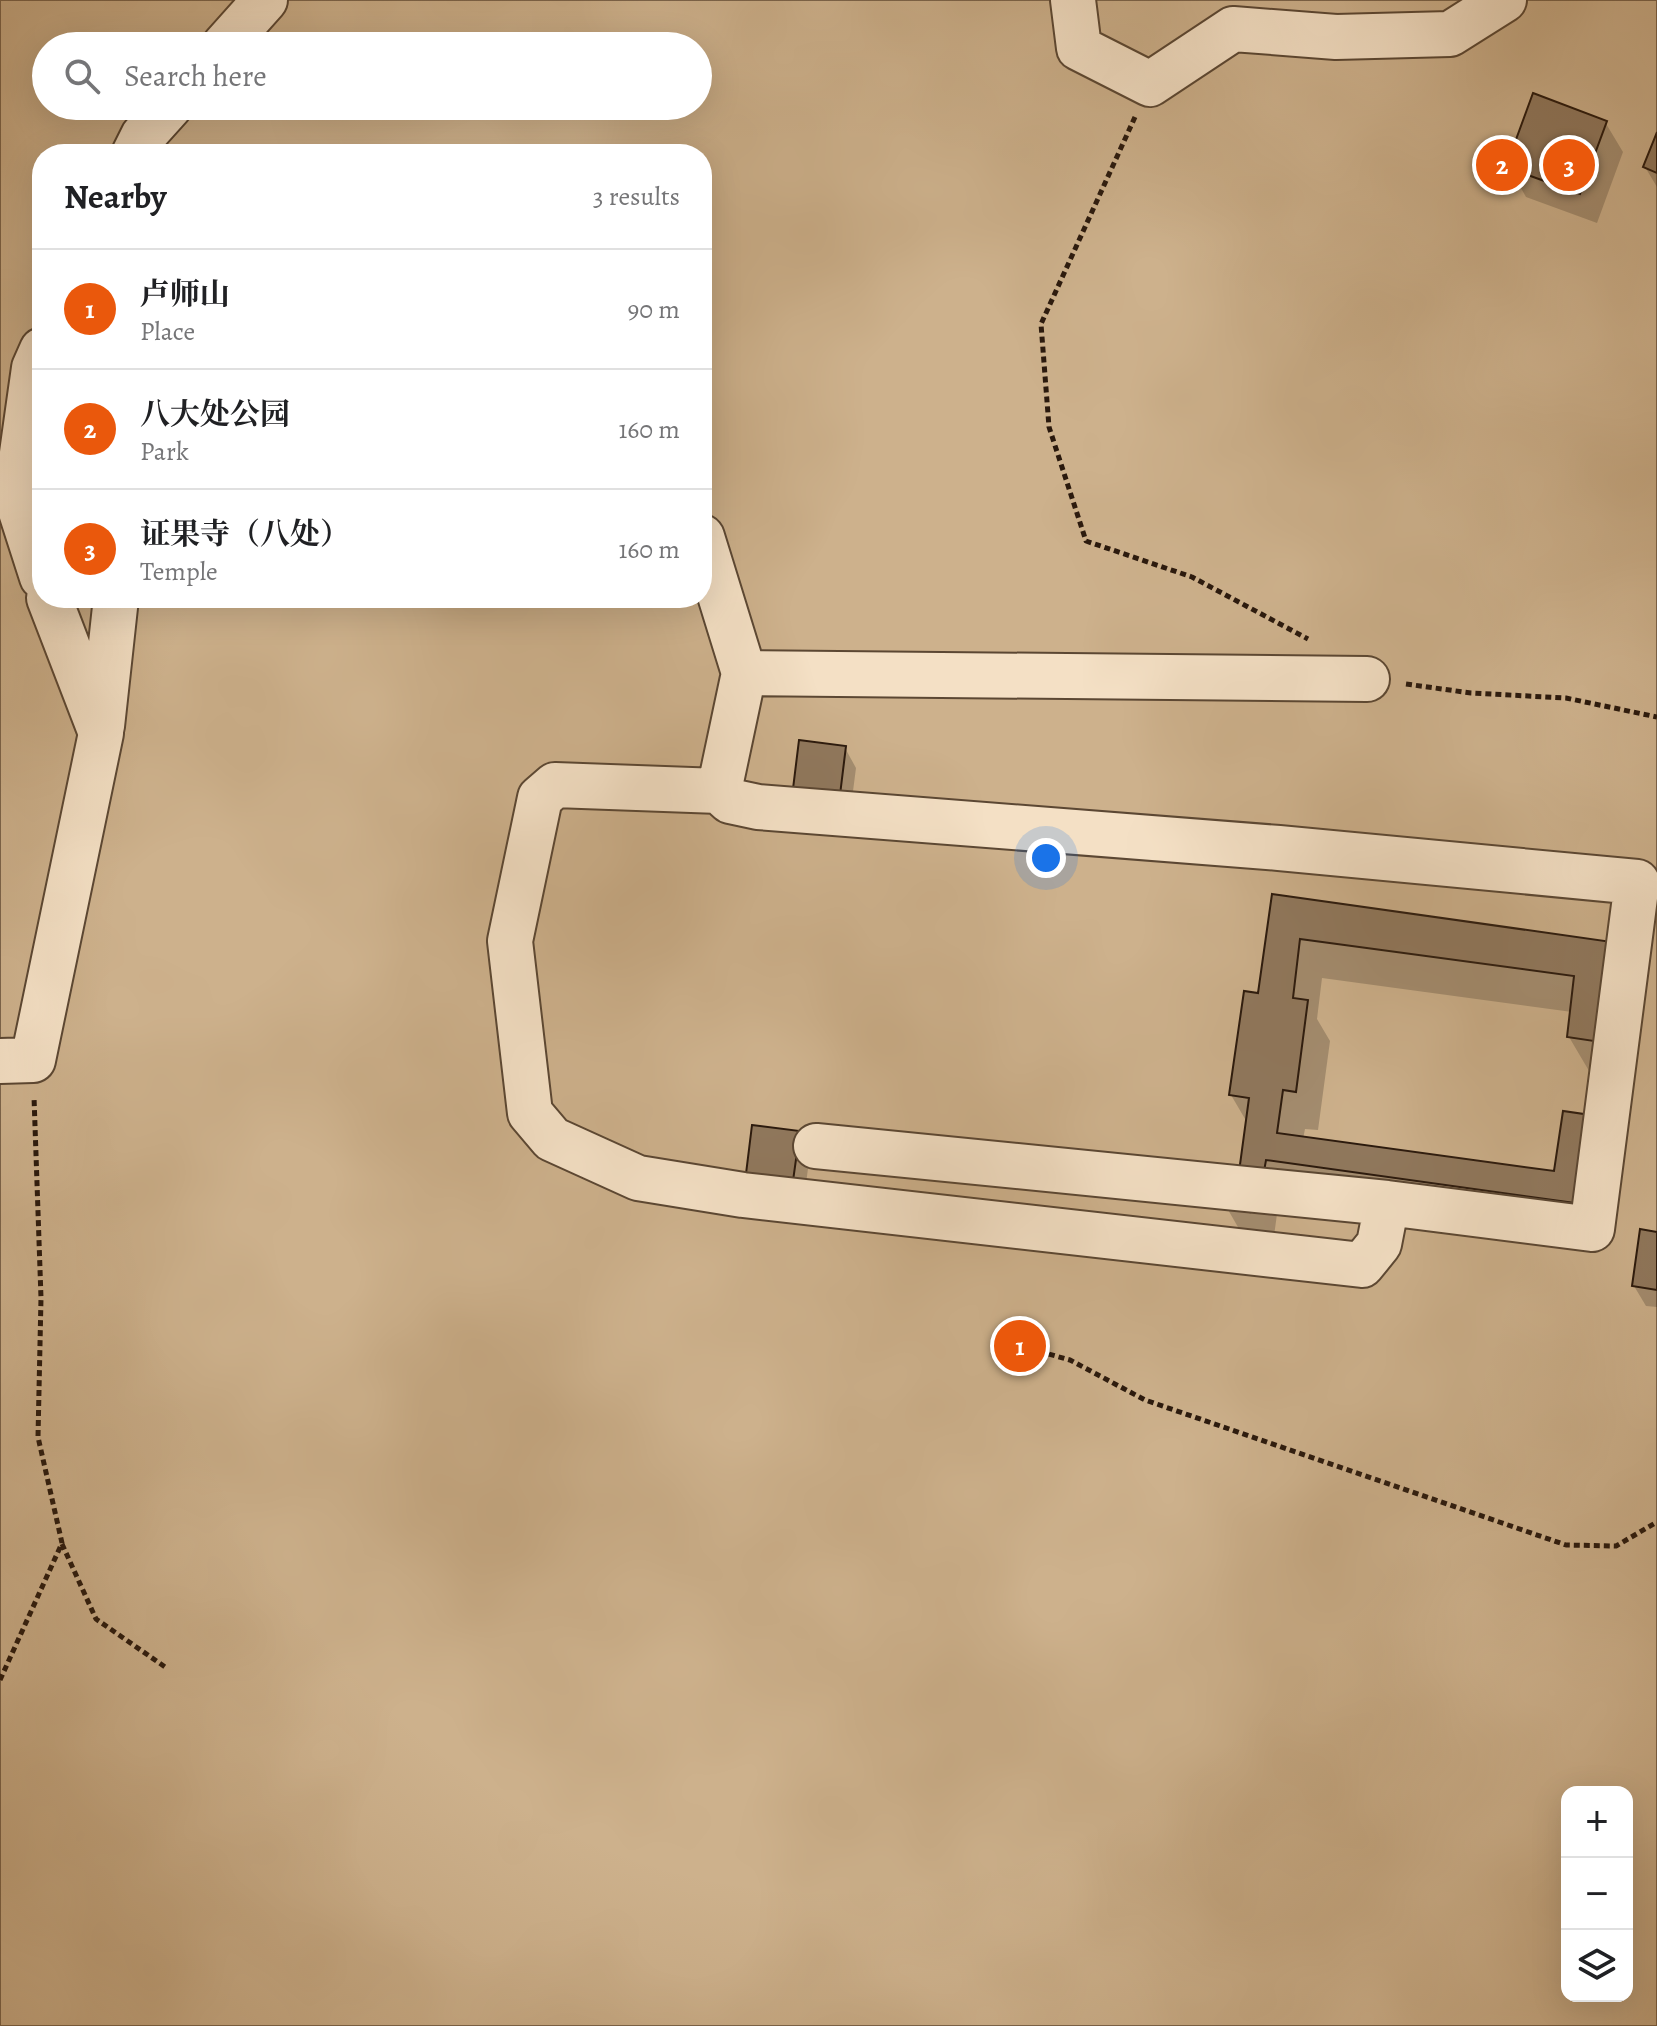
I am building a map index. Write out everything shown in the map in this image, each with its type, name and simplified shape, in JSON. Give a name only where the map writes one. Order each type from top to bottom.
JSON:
[{"type":"lane","points":[[236,32],[265,0]]},
{"type":"lane","points":[[1073,0],[1079,48],[1150,84],[1233,29],[1336,37],[1450,34],[1504,0]]},
{"type":"lane","points":[[139,144],[157,120]]},
{"type":"lane","points":[[32,382],[16,496],[32,546]]},
{"type":"lane","points":[[712,569],[744,673],[719,791]]},
{"type":"lane","points":[[53,608],[101,733]]},
{"type":"lane","points":[[16,1060],[101,733],[115,608]]},
{"type":"lane","points":[[744,673],[1367,679]]},
{"type":"lane","points":[[816,1146],[1387,1203],[1592,1229],[1637,882],[1279,848],[758,807],[730,801],[719,791],[555,785],[540,798],[510,941],[530,1113],[552,1139],[638,1178],[743,1195],[1362,1265],[1379,1244],[1387,1203]]},
{"type":"path","points":[[1150,84],[1041,324],[1049,427],[1086,541],[1192,577],[1297,631],[1367,679],[1471,693],[1566,698],[1657,717]]},
{"type":"path","points":[[16,1060],[41,1298],[38,1437],[62,1543],[96,1619],[168,1669]]},
{"type":"path","points":[[1020,1346],[1070,1360],[1145,1400],[1566,1545],[1616,1546],[1657,1522]]},
{"type":"path","points":[[0,1680],[62,1543]]},
{"type":"shaded area","points":[[0,0],[1657,0],[1657,2026],[0,2026]]},
{"type":"building","points":[[1533,93],[1607,121],[1580,194],[1506,167]]},
{"type":"building","points":[[1657,132],[1657,173],[1643,167]]},
{"type":"building","points":[[799,740],[846,746],[839,803],[792,797]]},
{"type":"building","points":[[1272,894],[1619,943],[1582,1204],[1266,1160],[1263,1177],[1255,1175],[1250,1212],[1225,1208],[1239,1172],[1249,1098],[1229,1095],[1244,991],[1258,993]],"holes":[[[1300,939],[1574,976],[1567,1037],[1601,1042],[1591,1115],[1563,1111],[1554,1171],[1277,1133],[1283,1090],[1296,1092],[1308,1000],[1293,998]]]},
{"type":"building","points":[[752,1125],[800,1131],[792,1188],[745,1182]]},
{"type":"building","points":[[1640,1229],[1657,1232],[1657,1290],[1632,1286]]},
{"type":"place","name":"八大处公园","points":[[1502,165]]},
{"type":"place","name":"证果寺（八处）","points":[[1569,165]]},
{"type":"place","name":"卢师山","points":[[1020,1346]]}]
